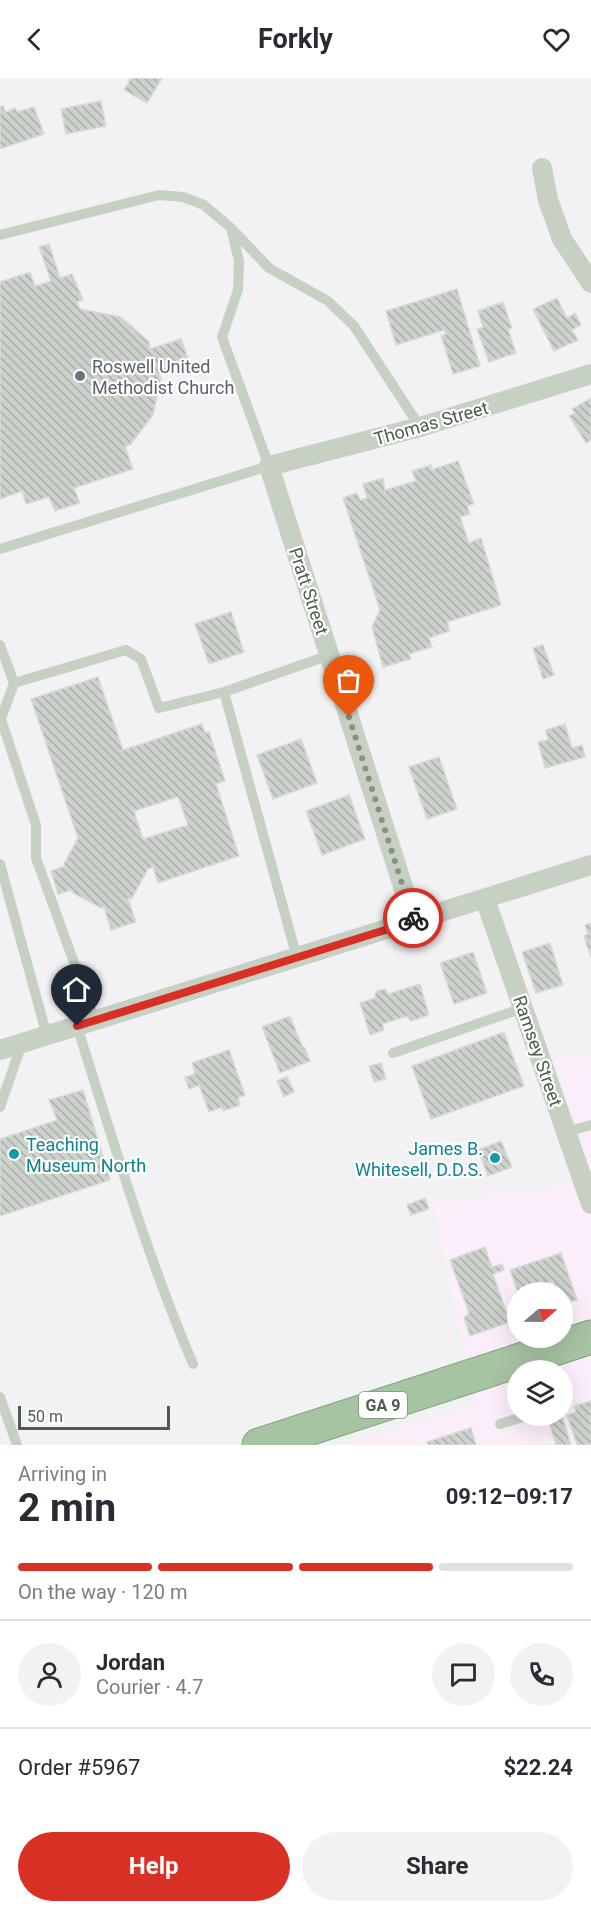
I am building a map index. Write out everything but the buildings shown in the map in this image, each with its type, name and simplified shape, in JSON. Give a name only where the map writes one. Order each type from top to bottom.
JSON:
[{"type":"highway","name":"GA 9","points":[[534,1360],[591,1337]]},
{"type":"highway","name":"GA 9","points":[[259,1445],[507,1370]]},
{"type":"street","points":[[542,168],[548,200],[562,239],[591,283]]},
{"type":"street","name":"Thomas Street","points":[[269,466],[420,427],[591,374]]},
{"type":"street","name":"Pratt Street","points":[[269,466],[414,921]]},
{"type":"street","points":[[0,1050],[591,865]]},
{"type":"street","name":"Ramsey Street","points":[[485,899],[566,1132],[587,1180],[591,1204]]},
{"type":"lane","points":[[0,235],[159,195],[183,197],[204,205],[231,228],[269,268],[328,301],[354,326],[420,427]]},
{"type":"lane","points":[[0,549],[269,466],[222,337],[238,290],[239,261],[231,228]]},
{"type":"lane","points":[[0,645],[14,683]]},
{"type":"lane","points":[[193,1364],[171,1313],[140,1226],[86,1023],[36,858],[36,825],[1,719],[3,702],[14,683],[126,650],[141,659],[159,708],[224,692],[330,654]]},
{"type":"lane","points":[[224,692],[297,958]]},
{"type":"lane","points":[[0,864],[47,1036]]},
{"type":"lane","points":[[393,1053],[523,1008]]},
{"type":"lane","points":[[0,1107],[22,1043]]},
{"type":"lane","points":[[566,1132],[591,1125]]},
{"type":"lane","points":[[0,1397],[17,1445]]},
{"type":"lane","points":[[500,1424],[507,1422]]},
{"type":"shaded area","points":[[591,1055],[591,1167],[553,1059]]},
{"type":"shaded area","points":[[591,1183],[591,1445],[341,1445],[478,1406],[433,1203]]},
{"type":"way so far","points":[[349,717],[413,918]]},
{"type":"place","name":"Roswell United Methodist Church","points":[[80,376]]},
{"type":"place","name":"Teaching Museum North","points":[[14,1154]]},
{"type":"place","name":"James B. Whitesell, D.D.S.","points":[[495,1158]]},
{"type":"route","points":[[77,1026],[414,921],[413,918]]}]
